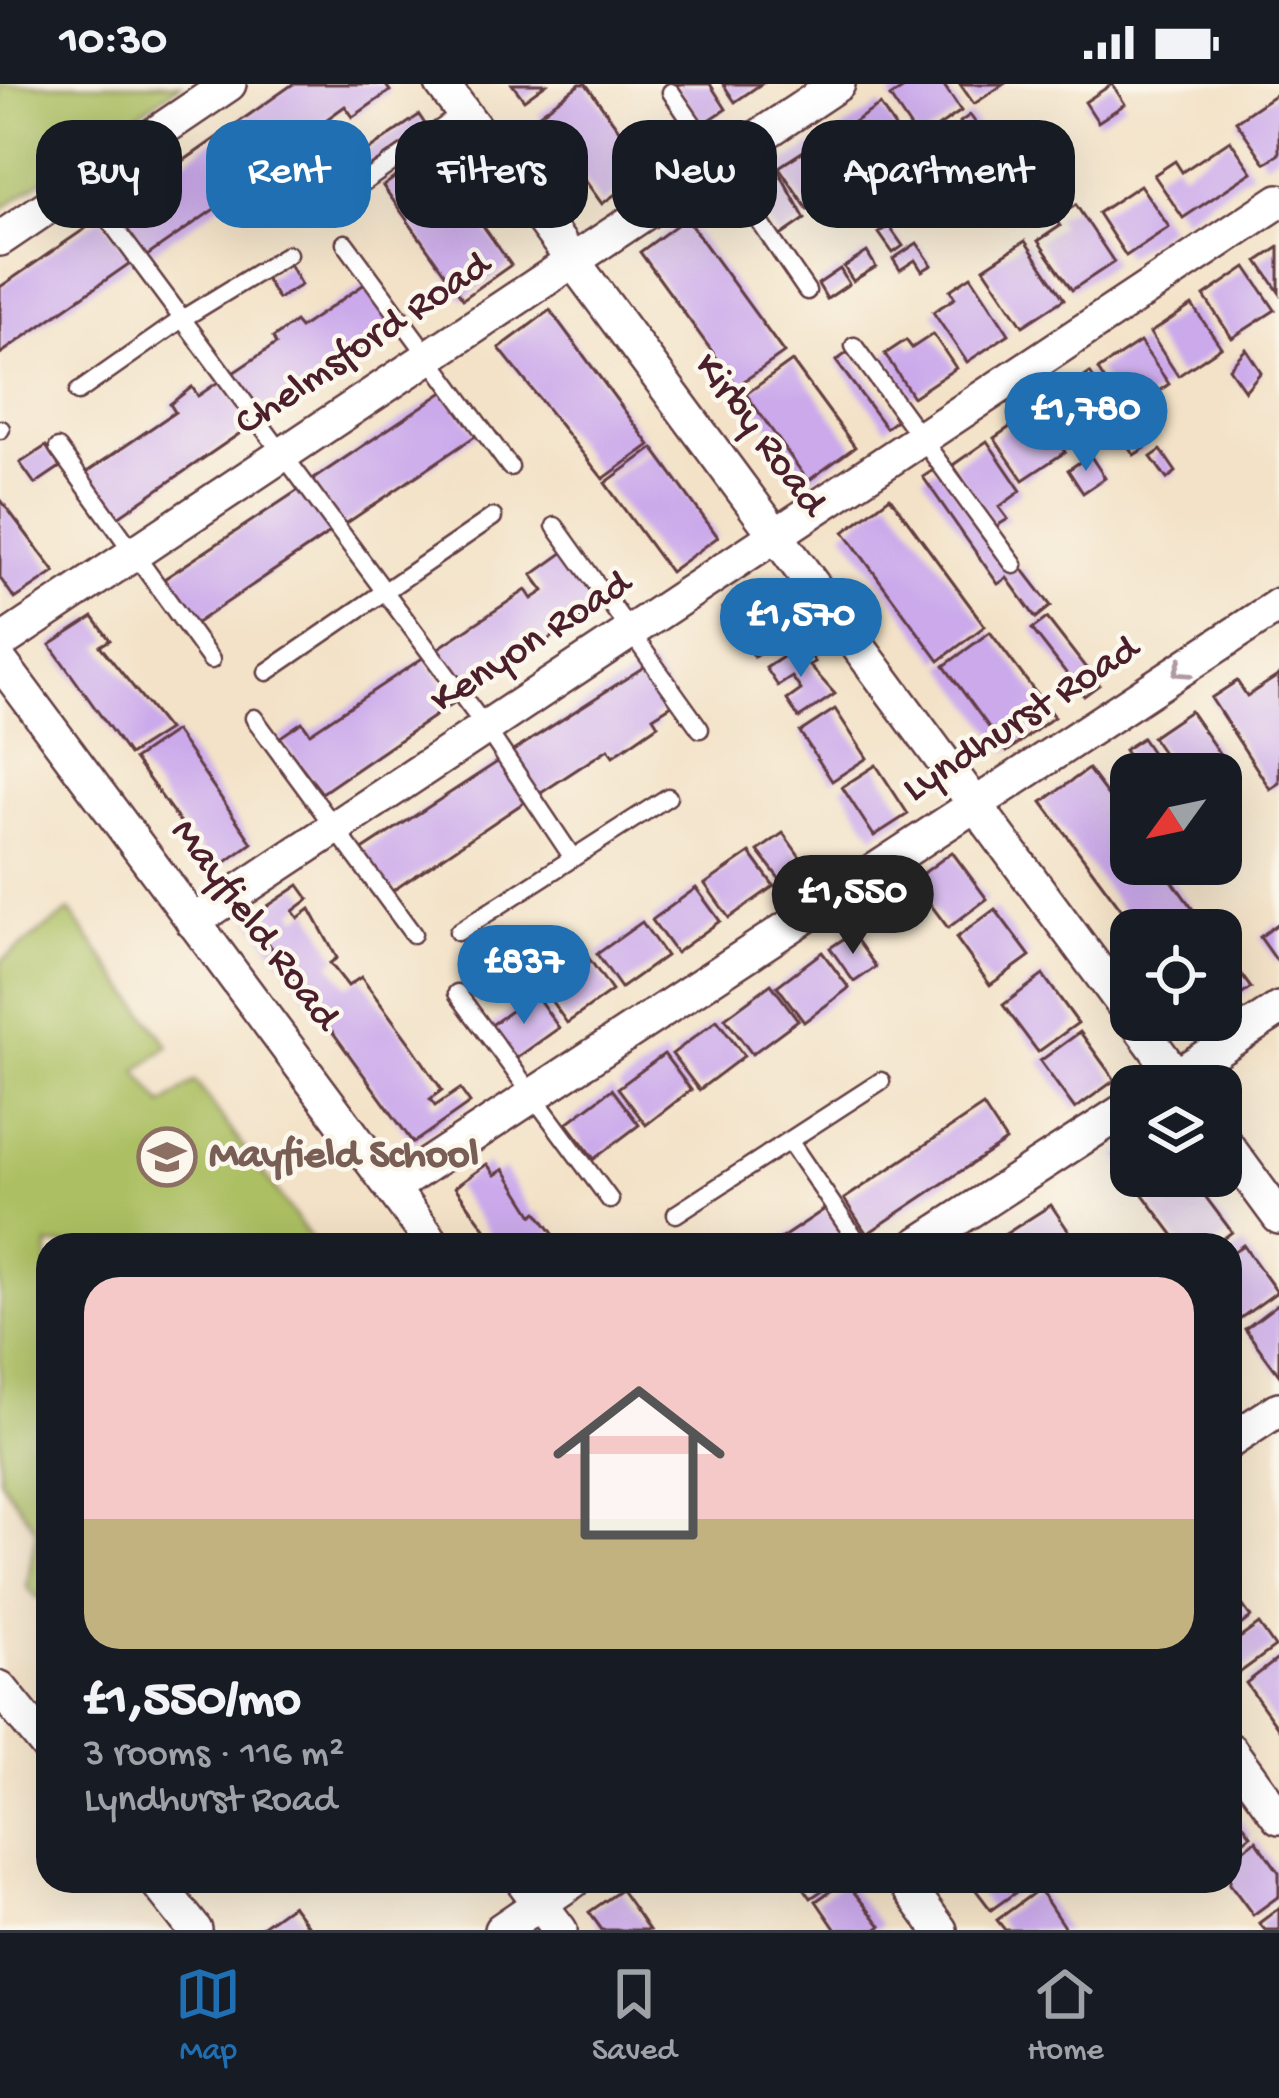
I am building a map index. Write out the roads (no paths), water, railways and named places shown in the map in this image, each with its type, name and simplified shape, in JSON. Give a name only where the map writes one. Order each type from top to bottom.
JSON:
[{"type":"street","points":[[178,120],[230,84]]},
{"type":"street","name":"Kirby Road","points":[[442,84],[1110,987]]},
{"type":"street","name":"Chelmsford Road","points":[[777,124],[838,84]]},
{"type":"street","name":"Kenyon Road","points":[[193,922],[1279,201]]},
{"type":"street","points":[[0,239],[36,216]]},
{"type":"street","name":"Chelmsford Road","points":[[0,644],[618,228]]},
{"type":"street","name":"Lyndhurst Road","points":[[392,1188],[1279,605]]},
{"type":"street","name":"Mayfield Road","points":[[0,661],[425,1233]]},
{"type":"street","points":[[1200,1065],[1279,1009]]},
{"type":"street","points":[[935,1233],[1110,1120]]},
{"type":"street","points":[[1242,1167],[1279,1217]]},
{"type":"street","points":[[1242,1433],[1279,1408]]},
{"type":"street","points":[[0,1688],[36,1733]]},
{"type":"street","points":[[1242,1766],[1279,1816]]},
{"type":"street","points":[[166,1893],[195,1930]]},
{"type":"street","points":[[913,1893],[940,1930]]},
{"type":"street","points":[[501,1930],[541,1904]]},
{"type":"lane","points":[[671,92],[690,120]]},
{"type":"lane","points":[[371,177],[463,113]]},
{"type":"lane","points":[[115,228],[280,458],[486,728],[573,858]]},
{"type":"lane","points":[[764,228],[807,291]]},
{"type":"lane","points":[[345,243],[510,467]]},
{"type":"lane","points":[[78,392],[182,319],[289,254]]},
{"type":"lane","points":[[854,346],[1014,565]]},
{"type":"lane","points":[[58,448],[212,660]]},
{"type":"lane","points":[[267,672],[493,517]]},
{"type":"lane","points":[[555,526],[700,728]]},
{"type":"lane","points":[[254,718],[413,934]]},
{"type":"lane","points":[[458,932],[668,797]]},
{"type":"lane","points":[[457,993],[610,1200]]},
{"type":"lane","points":[[676,1214],[881,1081]]},
{"type":"lane","points":[[790,1142],[852,1233]]},
{"type":"place","name":"Mayfield School","points":[[167,1157]]}]
